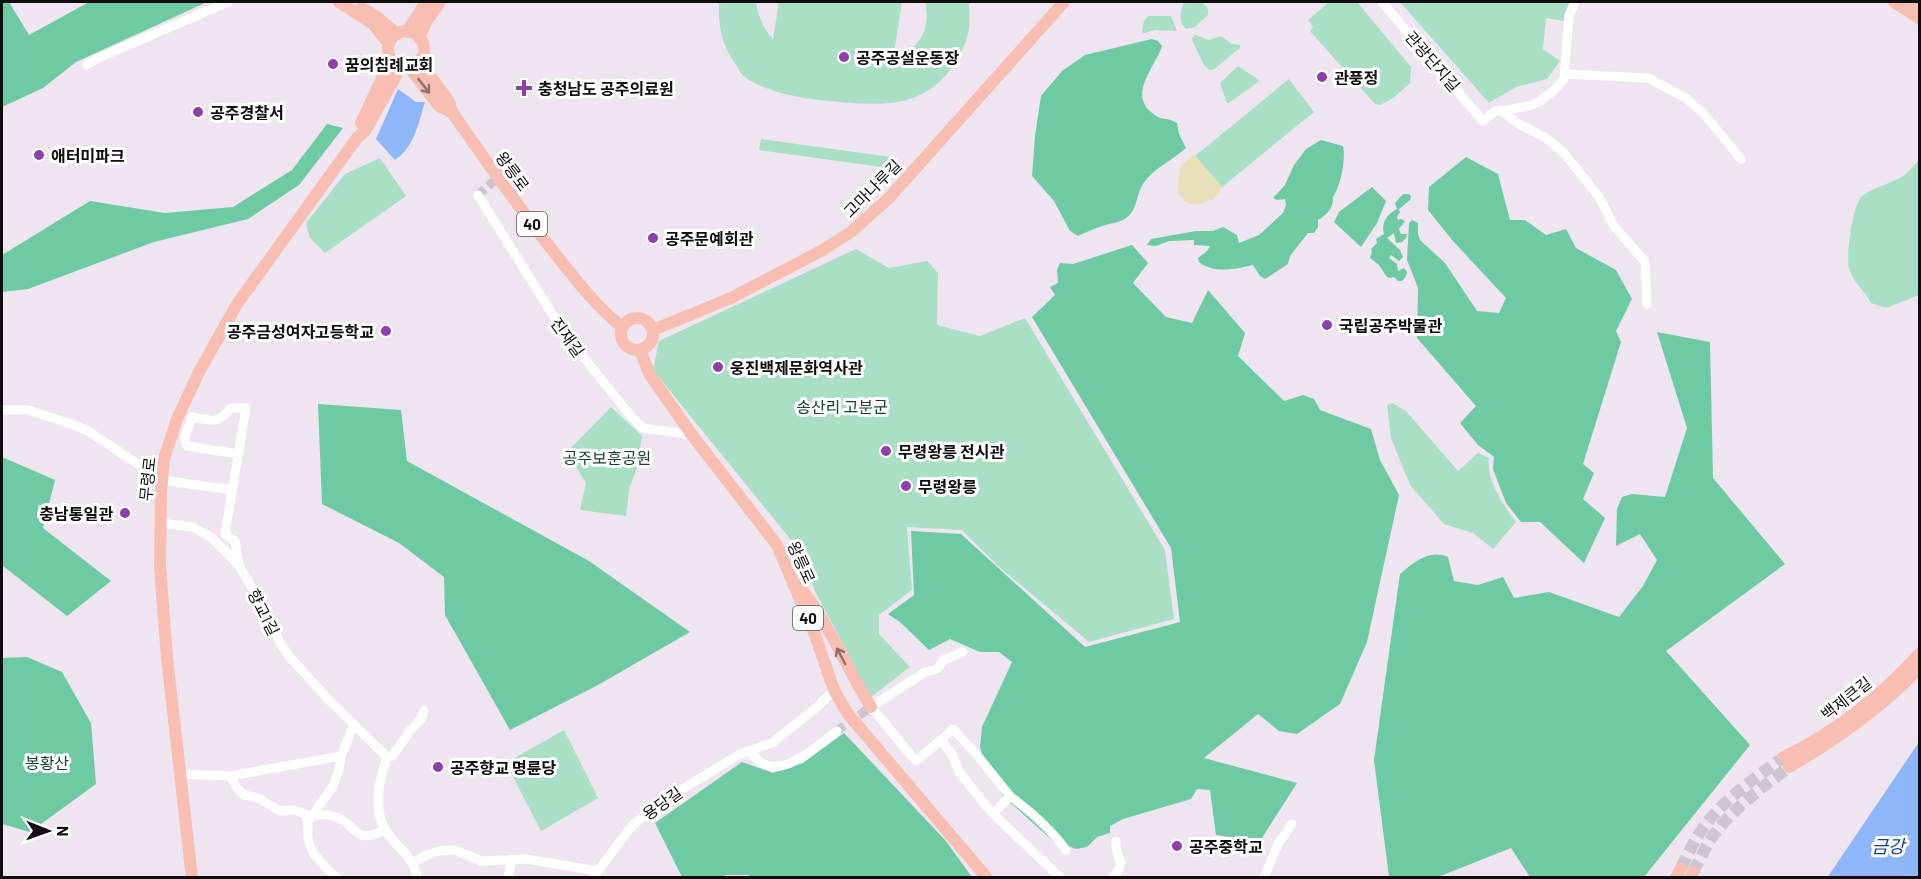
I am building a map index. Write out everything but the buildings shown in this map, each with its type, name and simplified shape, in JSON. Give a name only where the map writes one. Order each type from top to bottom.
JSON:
[{"type":"main road","points":[[339,2],[373,24],[389,44]]},
{"type":"main road","points":[[351,2],[402,33],[419,38]]},
{"type":"main road","points":[[390,58],[389,44],[402,33],[426,2]]},
{"type":"main road","points":[[410,65],[423,52],[419,38],[426,21],[440,2]]},
{"type":"main road","name":"고마나루길","points":[[653,330],[731,298],[821,251],[851,232],[889,198],[1064,2]]},
{"type":"main road","points":[[1894,2],[1920,19]]},
{"type":"main road","points":[[1909,2],[1920,9]]},
{"type":"main road","name":"40","points":[[390,58],[410,65]]},
{"type":"main road","name":"무령로","points":[[357,138],[358,129],[390,58]]},
{"type":"main road","name":"왕릉로","points":[[410,65],[449,101],[452,112],[496,177],[578,284],[604,313],[622,327],[621,335],[625,345],[629,349],[640,350],[650,375],[692,435],[777,545],[815,635],[834,690],[848,714],[987,878]]},
{"type":"main road","name":"무령로","points":[[192,878],[160,566],[164,459],[177,419],[199,372],[237,304],[357,138],[365,131],[410,65]]},
{"type":"main road","points":[[622,327],[628,321],[638,318],[647,321],[653,330],[653,335],[649,345],[640,350]]},
{"type":"main road","points":[[790,576],[808,597],[825,623],[850,673],[871,707]]},
{"type":"main road","name":"백제큰길","points":[[1920,653],[1887,686],[1844,722],[1787,762],[1850,730],[1875,710],[1920,667]]},
{"type":"street","points":[[87,65],[228,2]]},
{"type":"street","name":"관광단지길","points":[[1382,2],[1483,121],[1494,112],[1501,110]]},
{"type":"street","points":[[1501,110],[1529,106],[1540,101],[1564,79],[1569,15],[1575,2]]},
{"type":"street","points":[[1565,74],[1648,78],[1686,98],[1704,114],[1741,159]]},
{"type":"street","points":[[1501,110],[1517,123],[1546,138],[1564,153],[1599,197],[1614,226],[1644,262],[1647,304]]},
{"type":"street","name":"진재길","points":[[478,195],[564,333],[630,415],[643,428],[692,435]]},
{"type":"street","points":[[238,454],[187,446],[184,439],[192,417],[215,422],[231,408],[246,408],[225,534],[235,541],[239,565]]},
{"type":"street","points":[[2,410],[28,410],[88,431],[162,480],[232,489]]},
{"type":"street","name":"향교1길","points":[[160,523],[193,526],[212,538],[239,565],[284,649],[327,698],[387,757]]},
{"type":"street","points":[[963,652],[944,660],[937,669],[925,672],[871,707],[916,761],[953,729],[1010,796],[1058,838],[1066,850]]},
{"type":"street","name":"용당길","points":[[596,874],[631,827],[656,805],[731,760],[772,743],[834,690]]},
{"type":"street","points":[[417,878],[413,863],[384,829],[377,805],[379,785],[387,757],[392,756],[402,745],[408,732],[423,718],[424,711]]},
{"type":"street","points":[[336,878],[324,867],[308,840],[311,817],[333,786],[339,770],[340,756],[354,725]]},
{"type":"street","points":[[750,751],[755,760],[766,765],[776,767],[790,764],[837,731]]},
{"type":"street","points":[[941,741],[953,756],[958,772],[993,814],[1061,878]]},
{"type":"street","points":[[180,774],[230,776],[340,756]]},
{"type":"street","points":[[230,776],[244,795],[258,798],[280,811],[294,810],[311,817],[334,816],[361,836],[369,837],[384,829]]},
{"type":"street","points":[[993,814],[1010,796]]},
{"type":"street","points":[[1264,878],[1278,844],[1292,824]]},
{"type":"street","points":[[1112,878],[1122,863],[1116,848],[1116,841]]},
{"type":"street","points":[[413,863],[438,851],[454,850],[482,861],[536,860],[596,874]]},
{"type":"street","points":[[508,878],[512,860]]},
{"type":"green space","points":[[2,2],[9,2],[29,35],[89,2],[207,2],[76,62],[43,88],[2,107]]},
{"type":"green space","name":"공주공설운동장","points":[[719,2],[756,2],[766,31],[773,39],[779,2],[902,2],[893,60],[917,44],[925,30],[925,2],[969,2],[969,29],[962,51],[950,70],[924,93],[910,99],[879,104],[818,100],[773,91],[744,76],[724,44],[720,28]]},
{"type":"green space","points":[[1329,2],[1357,2],[1411,67],[1410,83],[1392,99],[1380,105],[1375,104],[1310,31],[1313,27],[1308,20]]},
{"type":"green space","points":[[1400,2],[1572,2],[1564,21],[1546,18],[1543,49],[1560,61],[1547,79],[1516,87],[1489,103]]},
{"type":"green space","points":[[1184,3],[1203,3],[1208,9],[1208,15],[1195,27],[1186,29],[1180,17]]},
{"type":"green space","points":[[1148,16],[1171,16],[1177,31],[1142,32],[1144,21]]},
{"type":"green space","points":[[1195,35],[1209,40],[1221,36],[1232,44],[1240,45],[1240,48],[1210,70],[1204,65],[1192,40]]},
{"type":"green space","points":[[1152,39],[1158,41],[1162,46],[1145,81],[1143,99],[1155,115],[1177,123],[1179,134],[1186,148],[1147,178],[1140,189],[1134,209],[1128,217],[1078,236],[1070,231],[1054,201],[1032,176],[1041,96],[1062,71],[1085,55]]},
{"type":"green space","points":[[1238,66],[1259,80],[1227,103],[1220,83]]},
{"type":"green space","points":[[1289,79],[1314,112],[1222,187],[1195,156]]},
{"type":"green space","points":[[327,124],[343,128],[299,185],[248,219],[154,242],[28,289],[2,292],[2,255],[90,201],[165,213],[233,207],[292,170]]},
{"type":"green space","points":[[761,139],[891,157],[889,168],[759,150]]},
{"type":"green space","points":[[1321,140],[1343,146],[1342,172],[1331,207],[1318,220],[1318,227],[1314,233],[1308,233],[1290,256],[1288,264],[1265,279],[1260,276],[1253,265],[1225,270],[1205,266],[1199,262],[1198,258],[1210,246],[1194,245],[1194,240],[1169,241],[1156,246],[1147,245],[1151,239],[1196,231],[1213,231],[1223,227],[1237,235],[1239,243],[1259,235],[1283,213],[1286,205],[1285,199],[1273,198],[1285,185],[1294,165],[1306,149]]},
{"type":"green space","points":[[1466,157],[1498,174],[1510,220],[1525,220],[1546,235],[1566,229],[1576,248],[1616,270],[1632,299],[1616,331],[1621,342],[1583,464],[1594,473],[1583,499],[1605,518],[1584,563],[1540,522],[1521,522],[1506,503],[1493,469],[1494,457],[1478,445],[1460,423],[1476,406],[1417,338],[1418,288],[1407,260],[1409,223],[1412,220],[1418,223],[1420,240],[1445,263],[1477,311],[1499,313],[1506,298],[1453,241],[1428,210],[1429,187]]},
{"type":"green space","points":[[380,158],[406,196],[325,253],[310,238],[306,223],[345,174]]},
{"type":"green space","points":[[1919,160],[1919,295],[1886,308],[1871,303],[1849,268],[1848,253],[1855,210],[1862,196],[1903,176]]},
{"type":"green space","points":[[1372,187],[1386,201],[1377,223],[1361,247],[1334,222],[1339,212]]},
{"type":"green space","points":[[1403,194],[1411,196],[1410,200],[1399,209],[1397,217],[1398,220],[1405,221],[1399,229],[1401,234],[1407,234],[1406,238],[1396,243],[1394,233],[1387,238],[1400,250],[1403,257],[1399,261],[1391,255],[1389,258],[1397,264],[1398,271],[1404,268],[1407,272],[1402,281],[1398,281],[1394,277],[1387,277],[1379,265],[1370,258],[1371,249],[1377,243],[1376,239],[1384,234],[1383,226],[1386,219],[1397,209],[1395,203]]},
{"type":"green space","points":[[1132,245],[1148,263],[1133,283],[1166,317],[1192,323],[1208,290],[1245,333],[1238,356],[1284,401],[1303,395],[1314,399],[1320,410],[1371,429],[1380,460],[1399,495],[1367,642],[1340,704],[1297,734],[1279,731],[1258,714],[1204,758],[1297,783],[1260,841],[1216,835],[1210,790],[1197,789],[1191,799],[1123,819],[1110,826],[1110,833],[1097,837],[1087,847],[1076,849],[1052,840],[1004,797],[985,763],[980,747],[982,727],[1012,662],[999,652],[980,652],[950,639],[929,650],[900,622],[888,614],[914,595],[911,531],[961,534],[1085,647],[1180,622],[1171,548],[1032,317],[1055,295],[1050,287],[1058,283],[1057,270],[1060,263],[1073,264]]},
{"type":"green space","name":"송산리 고분군","points":[[856,249],[889,268],[927,261],[938,273],[937,325],[980,336],[1025,318],[1165,550],[1174,619],[1089,642],[998,566],[962,530],[907,527],[912,590],[879,615],[879,634],[910,667],[871,697],[815,591],[800,551],[653,370],[659,341]]},
{"type":"green space","points":[[1657,332],[1710,342],[1713,478],[1785,564],[1666,651],[1750,745],[1644,877],[1530,877],[1511,848],[1438,877],[1389,877],[1374,760],[1400,574],[1422,558],[1441,555],[1448,557],[1454,581],[1478,585],[1503,577],[1514,598],[1549,592],[1619,617],[1643,586],[1657,560],[1640,534],[1616,546],[1617,509],[1622,497],[1632,494],[1665,497],[1687,428]]},
{"type":"green space","points":[[1392,403],[1406,411],[1458,471],[1478,453],[1489,458],[1493,483],[1516,522],[1493,549],[1473,533],[1444,524],[1410,485],[1391,438],[1387,405]]},
{"type":"green space","points":[[318,404],[401,410],[407,461],[589,561],[690,632],[598,685],[510,730],[445,615],[444,577],[399,543],[322,504]]},
{"type":"green space","name":"공주보훈공원","points":[[611,407],[642,436],[637,468],[629,489],[626,516],[580,510],[586,483],[567,452]]},
{"type":"green space","points":[[2,457],[55,480],[43,528],[111,581],[67,616],[2,567]]},
{"type":"green space","name":"봉황산","points":[[27,657],[62,672],[91,723],[96,784],[30,832],[2,824],[2,658]]},
{"type":"green space","points":[[564,730],[598,798],[541,831],[506,763]]},
{"type":"green space","points":[[844,733],[945,840],[972,877],[750,878],[749,875],[727,875],[682,877],[655,823],[742,762],[773,773],[803,763]]},
{"type":"sand","points":[[1191,156],[1195,156],[1222,187],[1219,189],[1221,192],[1212,200],[1196,205],[1184,200],[1177,191],[1180,167]]},
{"type":"water","points":[[398,89],[416,102],[425,102],[411,141],[395,160],[376,139]]},
{"type":"water","name":"금강","points":[[1919,742],[1919,877],[1828,877],[1829,875]]},
{"type":"tunnel","points":[[478,195],[512,165]]},
{"type":"tunnel","points":[[837,731],[871,707]]},
{"type":"tunnel","points":[[1681,868],[1698,836],[1718,810],[1784,757]]},
{"type":"tunnel","points":[[1693,872],[1711,839],[1727,818],[1789,767]]},
{"type":"place","name":"공주공설운동장","points":[[844,57]]},
{"type":"place","name":"꿈의침례교회","points":[[333,64]]},
{"type":"place","name":"관풍정","points":[[1322,77]]},
{"type":"place","name":"충청남도 공주의료원","points":[[524,88]]},
{"type":"place","name":"공주경찰서","points":[[198,112]]},
{"type":"place","name":"애터미파크","points":[[39,155]]},
{"type":"place","name":"공주문예회관","points":[[653,238]]},
{"type":"place","name":"국립공주박물관","points":[[1327,325]]},
{"type":"place","name":"공주금성여자고등학교","points":[[386,331]]},
{"type":"place","name":"웅진백제문화역사관","points":[[718,367]]},
{"type":"place","name":"무령왕릉 전시관","points":[[886,451]]},
{"type":"place","name":"무령왕릉","points":[[906,486]]},
{"type":"place","name":"충남통일관","points":[[125,513]]},
{"type":"place","name":"공주향교 명륜당","points":[[438,767]]},
{"type":"place","name":"공주중학교","points":[[1177,846]]}]
